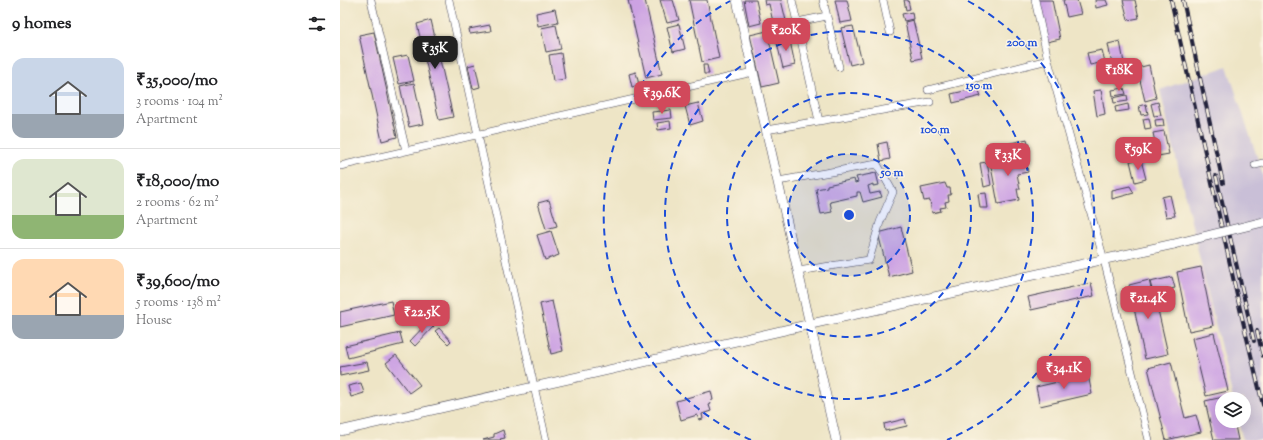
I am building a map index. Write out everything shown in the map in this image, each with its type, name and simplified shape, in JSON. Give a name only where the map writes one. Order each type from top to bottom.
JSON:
[{"type":"street","points":[[371,0],[406,151]]},
{"type":"street","points":[[449,0],[546,440]]},
{"type":"street","points":[[737,0],[836,440]]},
{"type":"street","points":[[792,0],[819,121]]},
{"type":"street","points":[[823,0],[839,67]]},
{"type":"street","points":[[883,0],[890,32]]},
{"type":"street","points":[[1035,0],[1048,60],[1104,260],[1149,440]]},
{"type":"street","points":[[797,22],[826,16]]},
{"type":"street","points":[[928,90],[1048,60]]},
{"type":"street","points":[[340,166],[753,72]]},
{"type":"street","points":[[766,130],[930,102]]},
{"type":"street","points":[[1255,165],[1263,163]]},
{"type":"street","points":[[778,181],[878,164],[893,192],[880,222],[869,260],[798,270]]},
{"type":"street","points":[[340,431],[811,324],[1104,260],[1263,222]]},
{"type":"shaded area","points":[[1227,66],[1263,175],[1263,440],[1243,440],[1240,428],[1251,428],[1251,392],[1231,392],[1160,90]]},
{"type":"building","points":[[628,0],[645,0],[662,74],[646,78]]},
{"type":"building","points":[[660,0],[673,0],[679,20],[667,23]]},
{"type":"building","points":[[689,0],[707,0],[719,58],[702,62]]},
{"type":"building","points":[[744,0],[756,0],[761,23],[749,26]]},
{"type":"building","points":[[764,0],[781,0],[789,33],[776,36],[769,4],[765,5]]},
{"type":"building","points":[[835,0],[847,0],[852,21],[840,23]]},
{"type":"building","points":[[904,0],[908,0],[910,9],[906,10]]},
{"type":"building","points":[[1038,0],[1052,0],[1060,39],[1047,42]]},
{"type":"building","points":[[1063,0],[1077,0],[1081,14],[1067,17]]},
{"type":"building","points":[[1095,0],[1106,0],[1108,5],[1096,8]]},
{"type":"building","points":[[1123,0],[1135,0],[1139,18],[1128,20]]},
{"type":"building","points":[[555,9],[558,22],[538,26],[536,13]]},
{"type":"building","points":[[912,12],[913,19],[904,21],[902,14]]},
{"type":"building","points":[[431,20],[453,117],[439,120],[417,24]]},
{"type":"building","points":[[913,20],[922,58],[913,60],[905,22]]},
{"type":"building","points":[[679,24],[685,49],[673,52],[667,27]]},
{"type":"building","points":[[490,25],[491,31],[470,34],[469,29]]},
{"type":"building","points":[[556,25],[561,49],[546,52],[541,28]]},
{"type":"building","points":[[853,26],[862,62],[850,65],[841,28]]},
{"type":"building","points":[[767,31],[779,83],[762,87],[750,35]]},
{"type":"building","points":[[374,32],[397,137],[382,141],[359,35]]},
{"type":"building","points":[[789,36],[795,65],[783,68],[776,39]]},
{"type":"building","points":[[1120,41],[1124,63],[1112,65],[1108,44]]},
{"type":"building","points":[[1102,50],[1105,62],[1090,65],[1087,53]]},
{"type":"building","points":[[561,53],[565,79],[553,81],[549,55]]},
{"type":"building","points":[[408,55],[414,81],[399,84],[393,58]]},
{"type":"building","points":[[475,64],[480,87],[473,89],[468,66]]},
{"type":"building","points":[[703,65],[707,65],[709,74],[704,74]]},
{"type":"building","points":[[1149,65],[1156,98],[1145,101],[1137,68]]},
{"type":"building","points":[[1123,69],[1124,75],[1119,77],[1117,70]]},
{"type":"building","points":[[636,72],[639,85],[632,87],[629,74]]},
{"type":"building","points":[[414,83],[423,124],[409,127],[400,86]]},
{"type":"building","points":[[978,88],[981,96],[953,103],[951,94]]},
{"type":"building","points":[[1124,88],[1126,94],[1113,96],[1112,90]]},
{"type":"building","points":[[1101,90],[1105,114],[1097,116],[1093,91]]},
{"type":"building","points":[[1127,95],[1128,101],[1114,103],[1113,98]]},
{"type":"building","points":[[1158,102],[1161,115],[1154,116],[1151,104]]},
{"type":"building","points":[[698,103],[703,121],[690,125],[685,106]]},
{"type":"building","points":[[1128,104],[1129,110],[1116,112],[1115,107]]},
{"type":"building","points":[[1146,104],[1148,114],[1141,115],[1139,106]]},
{"type":"building","points":[[671,110],[672,118],[653,120],[652,112]]},
{"type":"building","points":[[1149,118],[1151,128],[1145,129],[1143,119]]},
{"type":"building","points":[[1163,119],[1164,126],[1156,127],[1155,120]]},
{"type":"building","points":[[670,121],[671,128],[658,130],[657,123]]},
{"type":"building","points":[[1164,131],[1169,154],[1158,156],[1153,133]]},
{"type":"building","points":[[1027,139],[1029,148],[1010,153],[1007,144]]},
{"type":"building","points":[[887,142],[890,159],[881,161],[878,144]]},
{"type":"building","points":[[1005,143],[1007,152],[995,154],[993,145]]},
{"type":"building","points":[[1025,154],[1028,172],[1017,174],[1020,189],[1017,189],[1019,200],[998,204],[990,161]]},
{"type":"building","points":[[1141,160],[1146,179],[1135,182],[1130,161]]},
{"type":"building","points":[[987,162],[991,185],[984,187],[980,163]]},
{"type":"building","points":[[876,173],[879,185],[873,186],[873,184],[868,186],[870,194],[880,192],[882,197],[863,202],[860,192],[857,192],[857,196],[830,202],[832,212],[821,214],[816,189],[854,179],[855,183],[858,182],[856,177]]},
{"type":"building","points":[[945,183],[947,188],[950,188],[951,195],[948,195],[949,201],[945,202],[946,207],[940,208],[941,211],[932,213],[930,200],[924,201],[921,188]]},
{"type":"building","points":[[1130,186],[1134,193],[1112,199],[1112,190]]},
{"type":"building","points":[[986,193],[988,208],[980,208],[978,194]]},
{"type":"building","points":[[1170,195],[1175,216],[1166,217],[1162,197]]},
{"type":"building","points":[[549,200],[557,226],[546,229],[538,203]]},
{"type":"building","points":[[901,227],[912,271],[889,277],[878,233]]},
{"type":"building","points":[[551,231],[559,255],[545,260],[537,235]]},
{"type":"building","points":[[1201,267],[1213,326],[1189,331],[1177,272]]},
{"type":"building","points":[[1172,277],[1175,288],[1153,293],[1150,282]]},
{"type":"building","points":[[1149,280],[1154,301],[1156,301],[1168,354],[1145,359],[1129,285]]},
{"type":"building","points":[[1091,283],[1094,296],[1031,310],[1028,297]]},
{"type":"building","points":[[391,301],[394,315],[340,327],[340,312]]},
{"type":"building","points":[[552,301],[563,351],[551,354],[540,304]]},
{"type":"building","points":[[429,321],[434,326],[415,346],[410,341]]},
{"type":"building","points":[[439,328],[451,341],[448,344],[435,331]]},
{"type":"building","points":[[400,333],[403,344],[348,358],[345,346]]},
{"type":"building","points":[[1214,333],[1228,391],[1215,392],[1215,394],[1206,396],[1192,338]]},
{"type":"building","points":[[396,355],[420,385],[409,393],[386,363]]},
{"type":"building","points":[[367,362],[369,370],[340,376],[340,367]]},
{"type":"building","points":[[1171,362],[1185,418],[1196,415],[1201,432],[1166,440],[1148,368]]},
{"type":"building","points":[[1088,375],[1092,394],[1040,406],[1036,387]]},
{"type":"building","points":[[361,383],[364,393],[351,397],[348,386]]},
{"type":"building","points":[[711,391],[713,400],[710,401],[711,404],[709,405],[711,411],[702,414],[703,419],[699,420],[697,415],[681,420],[676,401]]},
{"type":"building","points":[[1215,399],[1215,428],[1235,428],[1238,440],[1214,440],[1205,401]]},
{"type":"building","points":[[905,419],[907,426],[885,431],[884,424]]},
{"type":"building","points":[[503,430],[505,438],[500,439],[501,440],[483,440],[494,437],[494,434]]},
{"type":"railway","points":[[1171,0],[1263,405]]},
{"type":"railway","points":[[1183,0],[1223,183]]},
{"type":"railway","points":[[1216,176],[1254,341]]},
{"type":"railway","points":[[1257,331],[1263,356]]}]
